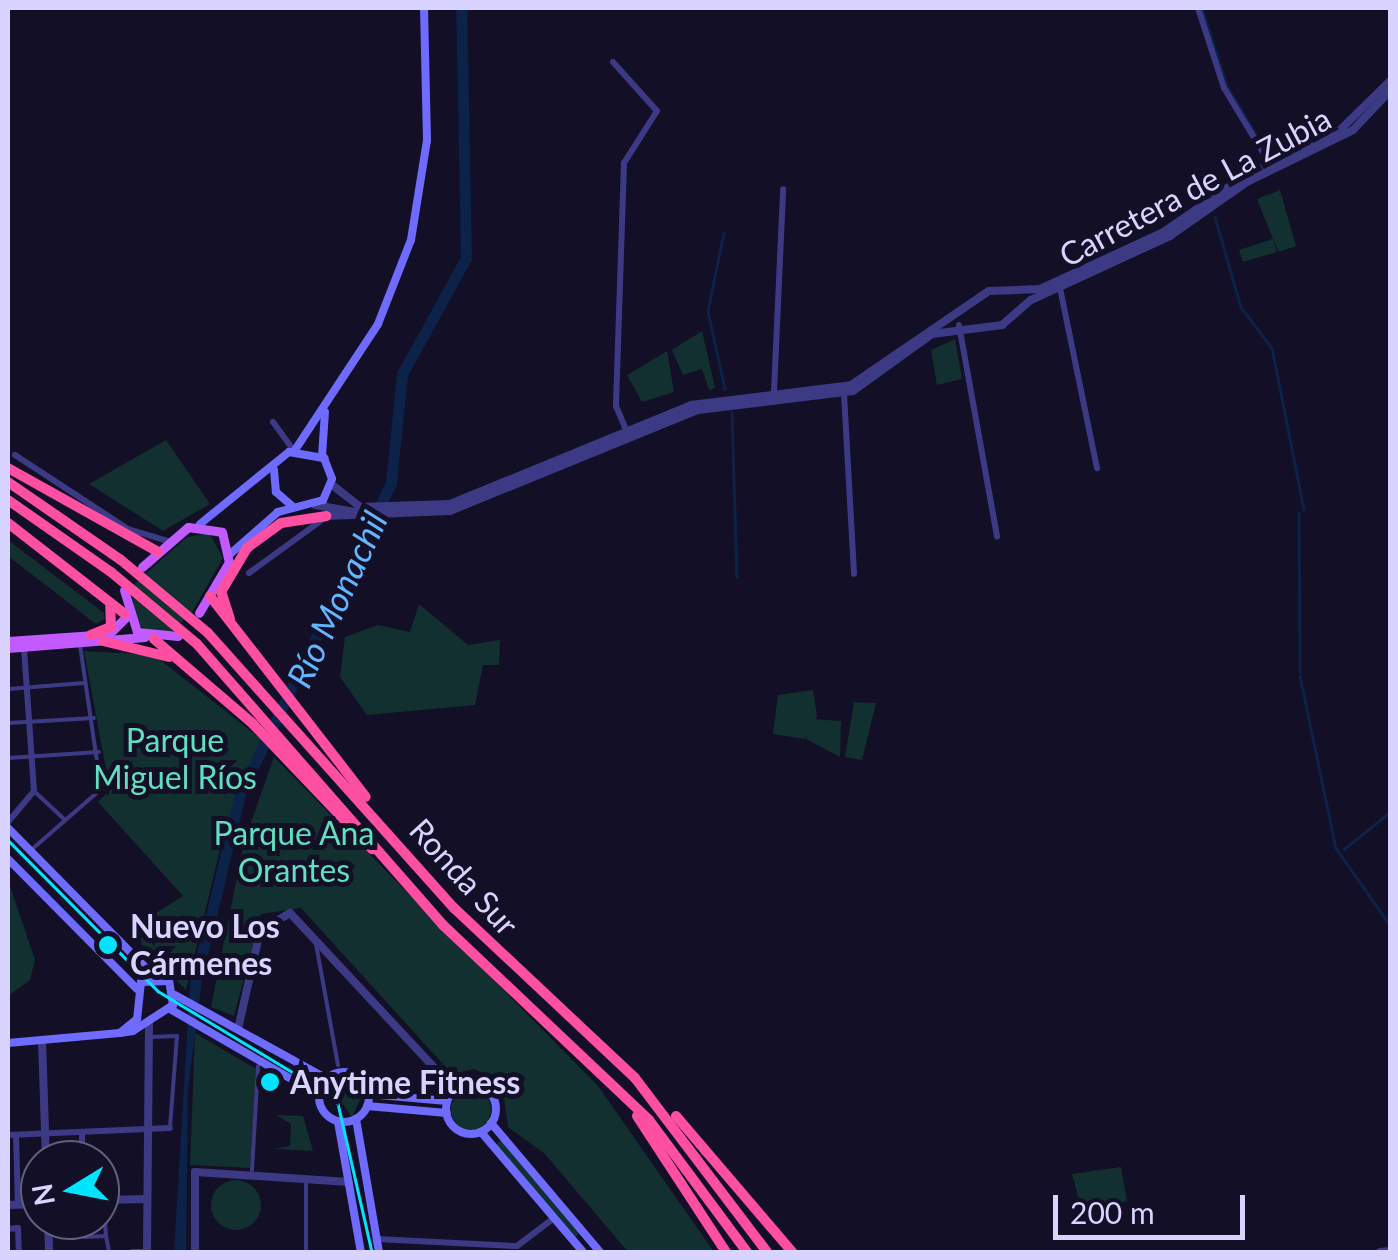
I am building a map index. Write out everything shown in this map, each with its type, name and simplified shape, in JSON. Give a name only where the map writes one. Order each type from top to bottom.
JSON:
[{"type":"highway","points":[[8,468],[158,552]]},
{"type":"highway","name":"Ronda Sur","points":[[8,482],[121,560],[208,632],[267,691],[488,943],[635,1078],[767,1252]]},
{"type":"highway","name":"Ronda Sur","points":[[8,500],[111,572],[197,644],[260,706],[394,870],[627,1098],[746,1252]]},
{"type":"highway","points":[[235,629],[222,592],[247,548],[281,523],[326,516]]},
{"type":"highway","points":[[8,522],[126,616]]},
{"type":"highway","points":[[210,596],[302,704],[382,824]]},
{"type":"highway","points":[[91,635],[113,624],[107,599]]},
{"type":"highway","points":[[149,638],[195,672],[253,724],[394,870]]},
{"type":"highway","points":[[103,641],[157,650],[195,672]]},
{"type":"highway","points":[[635,1078],[792,1252]]},
{"type":"highway","points":[[627,1098],[726,1252]]},
{"type":"main road","points":[[142,566],[168,542],[200,524],[274,470],[283,456],[294,450],[326,408],[378,324],[412,240],[427,140],[424,8]]},
{"type":"main road","points":[[199,614],[230,554],[292,506],[315,505],[332,484],[322,456],[326,408]]},
{"type":"main road","points":[[294,450],[322,456]]},
{"type":"main road","points":[[274,470],[275,489],[292,506]]},
{"type":"main road","points":[[200,524],[222,532],[230,554]]},
{"type":"main road","points":[[8,645],[115,632],[126,616],[124,590]]},
{"type":"main road","points":[[126,616],[149,638]]},
{"type":"main road","points":[[8,645],[178,636]]},
{"type":"main road","points":[[8,826],[8,837]]},
{"type":"main road","points":[[8,826],[154,976],[179,996],[327,1079],[350,1074],[368,1094],[448,1101]]},
{"type":"main road","points":[[8,859],[137,989],[134,1024],[120,1034]]},
{"type":"main road","points":[[137,989],[154,976]]},
{"type":"main road","points":[[173,1012],[179,996]]},
{"type":"main road","points":[[138,1004],[153,1019]]},
{"type":"main road","points":[[8,1044],[120,1034],[173,1012],[319,1095],[338,1122],[361,1252]]},
{"type":"main road","points":[[319,1095],[327,1079]]},
{"type":"main road","points":[[446,1114],[454,1090],[488,1090],[490,1123],[600,1252]]},
{"type":"main road","points":[[338,1122],[356,1119],[366,1106],[368,1094]]},
{"type":"main road","points":[[366,1106],[446,1114],[460,1131],[482,1132],[583,1252]]},
{"type":"main road","points":[[356,1119],[380,1252]]},
{"type":"main road","points":[[482,1132],[490,1123]]},
{"type":"street","points":[[1198,8],[1224,88],[1270,164]]},
{"type":"street","points":[[613,62],[657,111],[624,162],[616,406],[627,432]]},
{"type":"street","name":"Carretera de La Zubia","points":[[1006,293],[1040,289],[1162,233],[1270,164],[1338,132],[1390,80]]},
{"type":"street","name":"Carretera de La Zubia","points":[[1013,312],[1333,143],[1390,91]]},
{"type":"street","points":[[774,391],[783,189]]},
{"type":"street","points":[[1060,288],[1096,468]]},
{"type":"street","points":[[249,573],[326,516],[464,500],[711,400],[851,385],[978,304],[989,291],[1006,293],[1013,312],[1002,325],[959,325],[844,394],[724,404],[470,506],[387,510]]},
{"type":"street","points":[[978,304],[985,323]]},
{"type":"street","points":[[959,325],[997,537]]},
{"type":"street","points":[[844,394],[854,574]]},
{"type":"street","points":[[274,422],[294,450]]},
{"type":"street","points":[[282,438],[283,456]]},
{"type":"street","points":[[15,455],[136,533],[168,542]]},
{"type":"street","points":[[332,484],[343,501],[368,512]]},
{"type":"street","points":[[315,505],[368,512]]},
{"type":"street","points":[[30,850],[101,789],[99,752],[84,683],[80,642]]},
{"type":"street","points":[[8,826],[34,791],[24,647]]},
{"type":"street","points":[[8,688],[84,683]]},
{"type":"street","points":[[8,724],[94,718]]},
{"type":"street","points":[[8,758],[99,752]]},
{"type":"street","points":[[34,791],[64,819]]},
{"type":"street","points":[[238,1029],[260,931],[290,913],[454,1090]]},
{"type":"street","points":[[316,944],[338,1065]]},
{"type":"street","points":[[132,1252],[146,1252],[153,1019]]},
{"type":"street","points":[[8,1205],[18,1204],[12,1135],[170,1128],[177,1036],[150,1037]]},
{"type":"street","points":[[42,1040],[45,1140]]},
{"type":"street","points":[[252,1172],[258,1066]]},
{"type":"street","points":[[82,1132],[82,1140]]},
{"type":"street","points":[[195,1252],[195,1172],[252,1172],[349,1182]]},
{"type":"street","points":[[306,1184],[306,1252]]},
{"type":"street","points":[[120,1200],[147,1199]]},
{"type":"street","points":[[377,1239],[517,1246],[554,1218]]},
{"type":"street","points":[[8,1229],[18,1228],[20,1252]]},
{"type":"street","points":[[1380,1252],[1390,1250]]},
{"type":"green space","points":[[1280,190],[1296,246],[1279,252],[1257,199]]},
{"type":"green space","points":[[1273,239],[1277,252],[1243,262],[1239,250]]},
{"type":"green space","points":[[702,331],[715,388],[709,390],[702,369],[683,375],[672,350]]},
{"type":"green space","points":[[955,339],[962,379],[937,385],[931,350]]},
{"type":"green space","points":[[667,351],[674,392],[642,402],[627,375]]},
{"type":"green space","points":[[166,440],[210,504],[163,531],[89,484]]},
{"type":"green space","points":[[209,533],[223,558],[191,614],[170,632],[146,630],[135,622],[132,586],[187,537]]},
{"type":"green space","points":[[8,540],[104,613],[105,619],[96,624],[8,556]]},
{"type":"green space","points":[[419,604],[468,645],[500,640],[499,665],[483,665],[475,705],[367,715],[340,677],[345,637],[378,625],[410,632]]},
{"type":"green space","name":"Parque Miguel Ríos","points":[[84,651],[154,655],[261,739],[223,837],[186,990],[138,941],[145,933],[137,925],[183,896],[98,802],[110,790]]},
{"type":"green space","points":[[813,690],[817,716],[805,739],[773,734],[778,695]]},
{"type":"green space","points":[[854,702],[876,703],[862,760],[845,757]]},
{"type":"green space","points":[[812,719],[841,721],[840,757],[806,739]]},
{"type":"green space","name":"Parque Ana Orantes","points":[[274,757],[598,1086],[714,1252],[628,1252],[545,1154],[508,1127],[502,1083],[474,1069],[452,1074],[301,908],[261,914],[234,1016],[211,1007],[244,842]]},
{"type":"green space","points":[[8,880],[35,960],[30,980],[8,996]]},
{"type":"green space","points":[[195,1033],[256,1069],[250,1168],[190,1165]]},
{"type":"green space","points":[[343,1078],[363,1093],[352,1117],[329,1084]]},
{"type":"green space","points":[[471,1090],[485,1096],[491,1110],[485,1124],[471,1130],[457,1124],[451,1110],[457,1096]]},
{"type":"green space","points":[[276,1115],[303,1116],[313,1151],[273,1149],[290,1146],[291,1124]]},
{"type":"green space","points":[[501,1140],[579,1233],[574,1238],[496,1144]]},
{"type":"green space","points":[[1121,1167],[1127,1201],[1082,1212],[1072,1174]]},
{"type":"green space","points":[[236,1180],[254,1187],[261,1205],[254,1223],[236,1230],[218,1223],[211,1205],[218,1187]]},
{"type":"water","points":[[191,969],[203,972],[188,1089],[186,1252],[174,1252]]},
{"type":"waterway","name":"Río Monachil","points":[[195,983],[240,794],[391,483],[402,374],[466,258],[461,8]]},
{"type":"waterway","points":[[1202,8],[1227,86],[1266,151]]},
{"type":"waterway","points":[[1215,217],[1241,307],[1272,348],[1304,509]]},
{"type":"waterway","points":[[724,233],[708,311],[725,389]]},
{"type":"waterway","points":[[732,412],[737,577]]},
{"type":"waterway","points":[[1299,513],[1300,672]]},
{"type":"waterway","points":[[1300,676],[1336,848],[1390,925]]},
{"type":"waterway","points":[[1344,849],[1390,812]]},
{"type":"tram line","points":[[8,840],[158,991],[337,1099],[372,1252]]},
{"type":"place","name":"Nuevo Los Cármenes","points":[[108,945]]},
{"type":"place","name":"Anytime Fitness","points":[[270,1082]]}]
